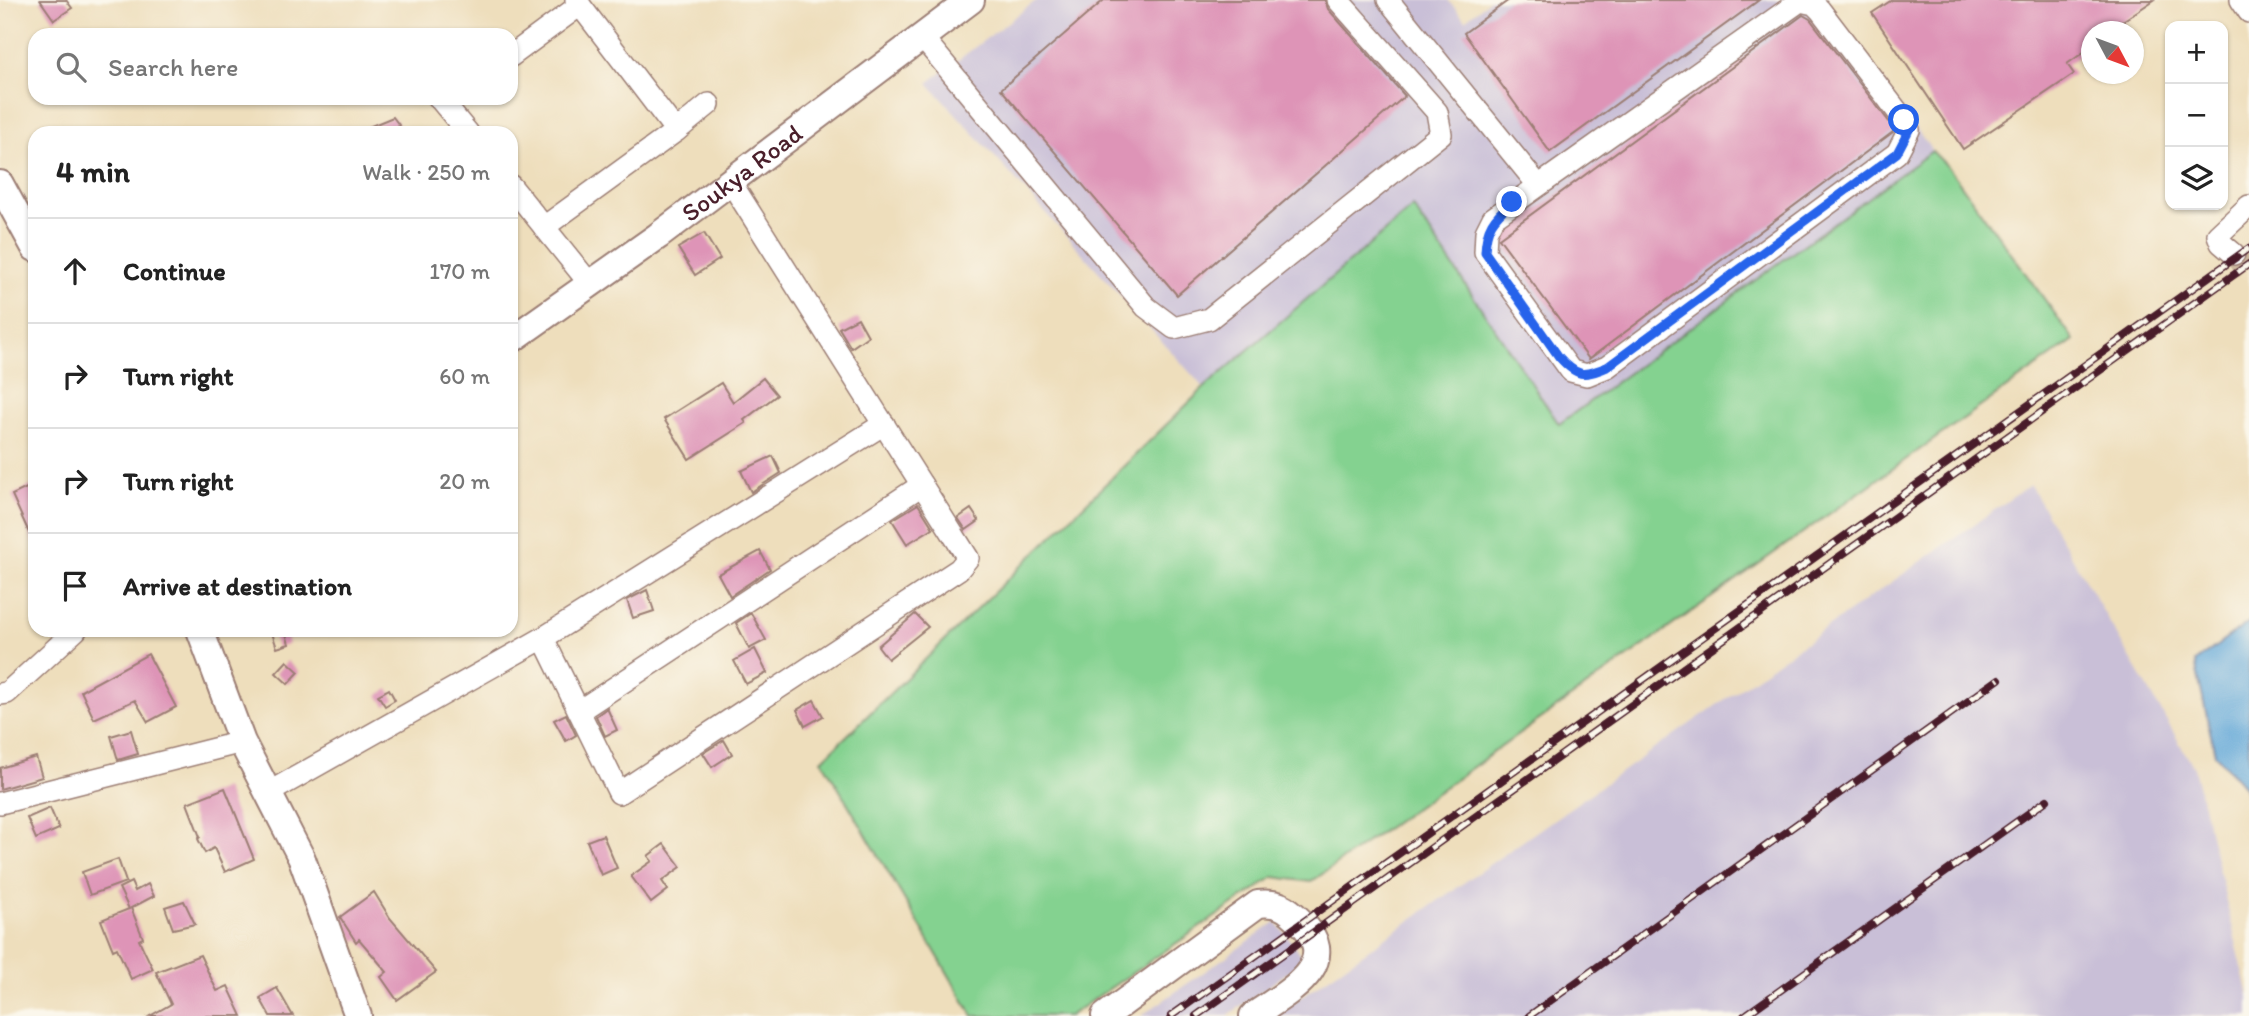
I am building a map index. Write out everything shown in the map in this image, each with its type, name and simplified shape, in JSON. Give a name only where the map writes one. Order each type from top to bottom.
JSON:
[{"type":"main road","name":"Soukya Road","points":[[518,335],[730,181],[971,0]]},
{"type":"main road","points":[[0,184],[28,235]]},
{"type":"main road","points":[[203,637],[242,742],[302,859],[358,1016]]},
{"type":"main road","points":[[1105,1016],[1258,904],[1274,902],[1287,908],[1313,934],[1316,961],[1307,978],[1253,1016]]},
{"type":"street","points":[[922,37],[1146,307],[1174,328],[1209,319],[1441,134],[1437,112],[1338,0]]},
{"type":"street","points":[[1388,0],[1538,185]]},
{"type":"street","points":[[2241,0],[2249,12]]},
{"type":"street","points":[[1800,1],[1815,4],[1909,130],[1897,153],[1607,367],[1587,375],[1571,371],[1559,357],[1485,252],[1486,232],[1493,218],[1538,185],[1800,1]]},
{"type":"street","points":[[518,50],[578,2],[676,131]]},
{"type":"street","points":[[544,226],[709,104]]},
{"type":"street","points":[[450,105],[463,126]]},
{"type":"street","points":[[543,638],[619,793],[948,577],[968,558],[730,181]]},
{"type":"street","points":[[518,194],[590,284]]},
{"type":"street","points":[[2234,254],[2221,243],[2218,235],[2249,206]]},
{"type":"street","points":[[268,793],[543,638],[884,424]]},
{"type":"street","points":[[579,711],[922,485]]},
{"type":"street","points":[[0,694],[7,693],[68,637]]},
{"type":"street","points":[[0,803],[242,742]]},
{"type":"shaded area","points":[[1037,0],[1448,0],[1465,20],[1490,0],[1826,0],[1932,151],[1559,424],[1413,207],[1204,388],[928,83]]},
{"type":"shaded area","points":[[2030,485],[2194,768],[2249,996],[2249,1016],[1274,1016]]},
{"type":"shaded area","points":[[1276,922],[1305,960],[1227,1016],[1141,1016]]},
{"type":"green space","points":[[1932,151],[1949,168],[2074,340],[1311,882],[1274,877],[1069,1016],[973,1016],[822,760],[1204,388],[1413,207],[1559,424]]},
{"type":"water","points":[[2249,622],[2249,805],[2245,788],[2215,754],[2195,662]]},
{"type":"building","points":[[40,0],[66,0],[72,8],[54,20]]},
{"type":"building","points":[[1104,0],[1325,0],[1328,9],[1405,96],[1177,295],[1001,89]]},
{"type":"building","points":[[1509,0],[1759,0],[1550,152],[1464,33]]},
{"type":"building","points":[[1892,0],[2154,0],[2122,21],[2081,21],[2081,54],[2067,64],[2074,74],[1963,149],[1872,13]]},
{"type":"building","points":[[1803,15],[1810,19],[1893,127],[1893,132],[1589,359],[1499,238]]},
{"type":"building","points":[[393,117],[400,126],[371,126]]},
{"type":"building","points":[[704,233],[720,259],[695,275],[678,248]]},
{"type":"building","points":[[858,318],[868,336],[851,348],[839,328]]},
{"type":"building","points":[[763,378],[777,395],[744,420],[746,423],[689,459],[664,419],[721,383],[733,402]]},
{"type":"building","points":[[773,456],[781,473],[751,492],[741,471]]},
{"type":"building","points":[[28,487],[28,530],[12,495]]},
{"type":"building","points":[[918,504],[933,528],[907,544],[892,520]]},
{"type":"building","points":[[971,509],[979,521],[966,530],[958,518]]},
{"type":"building","points":[[760,551],[770,569],[730,596],[718,574]]},
{"type":"building","points":[[647,590],[654,611],[633,618],[627,600]]},
{"type":"building","points":[[751,613],[766,640],[749,649],[736,623]]},
{"type":"building","points":[[915,614],[928,627],[888,659],[878,646]]},
{"type":"building","points":[[273,637],[287,637],[289,644],[277,648]]},
{"type":"building","points":[[755,649],[767,673],[746,684],[734,661]]},
{"type":"building","points":[[148,654],[176,707],[148,722],[135,700],[94,719],[81,691]]},
{"type":"building","points":[[287,661],[299,672],[288,684],[276,673]]},
{"type":"building","points":[[389,689],[395,700],[385,706],[378,695]]},
{"type":"building","points":[[814,700],[823,716],[805,726],[797,710]]},
{"type":"building","points":[[607,708],[617,730],[605,736],[596,716]]},
{"type":"building","points":[[566,714],[576,735],[566,741],[554,720]]},
{"type":"building","points":[[131,730],[138,754],[118,760],[111,736]]},
{"type":"building","points":[[724,740],[732,754],[712,767],[703,753]]},
{"type":"building","points":[[36,757],[42,777],[0,789],[0,768]]},
{"type":"building","points":[[225,788],[254,859],[225,872],[214,848],[205,853],[187,803]]},
{"type":"building","points":[[50,808],[59,829],[36,839],[27,818]]},
{"type":"building","points":[[603,835],[617,868],[601,875],[587,841]]},
{"type":"building","points":[[664,844],[681,867],[662,881],[668,890],[651,903],[631,876],[652,861],[648,856]]},
{"type":"building","points":[[118,859],[126,882],[90,895],[82,872]]},
{"type":"building","points":[[131,882],[135,891],[148,884],[154,896],[131,908],[143,938],[139,940],[153,969],[131,979],[117,948],[113,950],[101,920],[129,909],[119,888]]},
{"type":"building","points":[[374,892],[390,918],[436,972],[397,1000],[381,977],[387,972],[359,939],[356,942],[340,917]]},
{"type":"building","points":[[184,901],[195,924],[173,929],[165,907]]},
{"type":"building","points":[[200,955],[217,991],[228,986],[242,1016],[150,1016],[171,1004],[156,972]]},
{"type":"building","points":[[277,988],[293,1016],[270,1016],[260,998]]},
{"type":"tunnel","points":[[2234,254],[2249,273]]},
{"type":"railway","points":[[1171,1016],[2249,248]]},
{"type":"railway","points":[[1196,1016],[2249,264]]},
{"type":"railway","points":[[1529,1016],[1999,679]]},
{"type":"railway","points":[[1744,1016],[2047,800]]},
{"type":"route","points":[[1512,202],[1493,218],[1486,232],[1485,252],[1559,357],[1571,371],[1587,375],[1607,367],[1897,153],[1909,130],[1904,120]]}]
